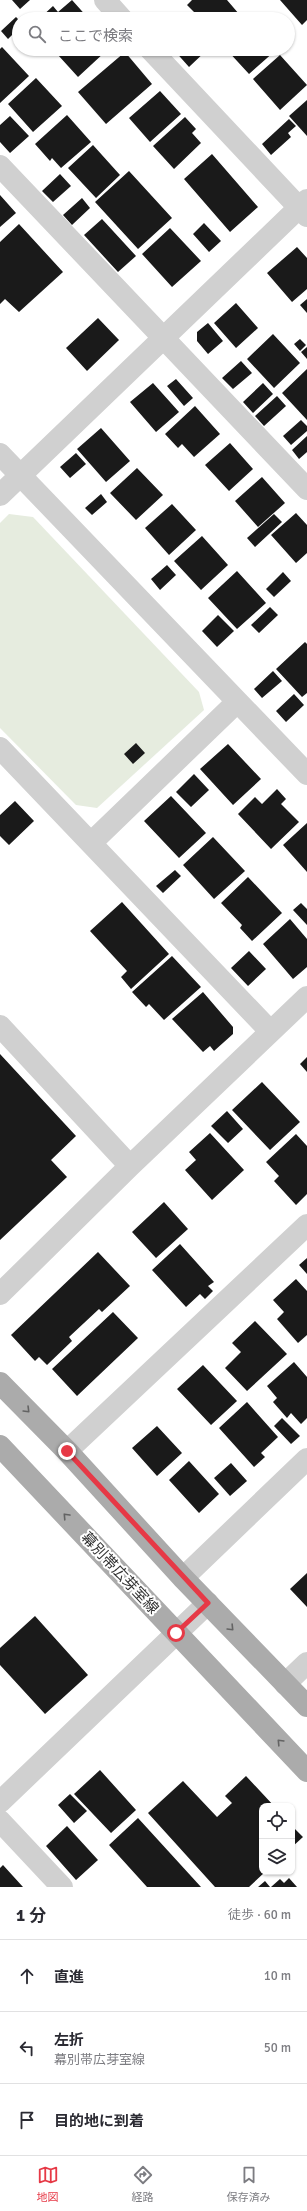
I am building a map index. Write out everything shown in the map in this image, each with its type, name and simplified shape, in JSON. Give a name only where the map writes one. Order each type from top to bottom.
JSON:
[{"type":"main road","points":[[0,1383],[67,1451],[183,1578],[307,1706]]},
{"type":"main road","name":"幕別帯広芽室線","points":[[0,1446],[307,1771]]},
{"type":"street","points":[[104,0],[115,12]]},
{"type":"street","points":[[0,495],[162,338],[304,208],[157,56]]},
{"type":"street","points":[[0,166],[307,489]]},
{"type":"street","points":[[0,454],[307,774]]},
{"type":"street","points":[[91,843],[237,702]]},
{"type":"street","points":[[0,748],[270,1031]]},
{"type":"street","points":[[0,1294],[130,1166],[307,996]]},
{"type":"street","points":[[0,1026],[130,1166]]},
{"type":"street","points":[[67,1451],[307,1225]]},
{"type":"street","points":[[183,1578],[307,1459]]},
{"type":"street","points":[[0,1802],[208,1603]]},
{"type":"street","points":[[286,1684],[307,1663]]},
{"type":"street","points":[[0,1821],[62,1887]]},
{"type":"shaded area","points":[[9,514],[33,517],[199,692],[204,710],[97,808],[76,805],[0,728],[0,523]]},
{"type":"building","points":[[12,0],[30,0],[20,9]]},
{"type":"building","points":[[72,0],[83,12],[58,12]]},
{"type":"building","points":[[192,0],[227,0],[237,12],[194,12],[187,5]]},
{"type":"building","points":[[280,0],[307,0],[307,20],[302,25],[295,17],[295,12],[291,12]]},
{"type":"building","points":[[53,6],[58,12],[47,12]]},
{"type":"building","points":[[12,21],[12,35],[8,39],[1,31]]},
{"type":"building","points":[[2,47],[29,76],[0,103],[0,49]]},
{"type":"building","points":[[59,56],[101,56],[78,77]]},
{"type":"building","points":[[120,56],[128,56],[152,84],[106,124],[78,92]]},
{"type":"building","points":[[179,56],[201,56],[189,67]]},
{"type":"building","points":[[232,56],[269,56],[249,74]]},
{"type":"building","points":[[279,56],[281,56],[307,85],[280,110],[253,79]]},
{"type":"building","points":[[36,78],[62,106],[33,132],[8,104]]},
{"type":"building","points":[[160,91],[181,114],[150,142],[129,118]]},
{"type":"building","points":[[307,100],[307,136],[289,116]]},
{"type":"building","points":[[67,115],[91,142],[61,168],[52,158],[50,161],[35,144]]},
{"type":"building","points":[[10,116],[29,136],[10,153],[0,142],[0,125]]},
{"type":"building","points":[[185,117],[196,129],[192,133],[201,143],[174,169],[153,146]]},
{"type":"building","points":[[289,119],[296,126],[288,133],[291,137],[271,155],[262,144]]},
{"type":"building","points":[[93,145],[120,175],[96,198],[68,168]]},
{"type":"building","points":[[212,154],[258,207],[230,232],[184,179]]},
{"type":"building","points":[[129,171],[172,218],[138,249],[95,202]]},
{"type":"building","points":[[60,174],[71,186],[53,202],[42,191]]},
{"type":"building","points":[[0,195],[16,213],[0,227]]},
{"type":"building","points":[[82,198],[90,208],[72,225],[63,215]]},
{"type":"building","points":[[102,219],[136,256],[118,272],[84,235]]},
{"type":"building","points":[[204,223],[221,241],[209,252],[193,234]]},
{"type":"building","points":[[19,224],[63,272],[19,312],[5,299],[0,304],[0,242]]},
{"type":"building","points":[[170,228],[201,261],[172,287],[142,254]]},
{"type":"building","points":[[297,247],[307,258],[307,289],[292,302],[267,273]]},
{"type":"building","points":[[307,299],[307,313],[300,305]]},
{"type":"building","points":[[236,303],[258,328],[236,348],[214,323]]},
{"type":"building","points":[[98,318],[119,340],[87,371],[66,348]]},
{"type":"building","points":[[208,323],[223,341],[208,354],[197,341],[197,332]]},
{"type":"building","points":[[273,334],[300,363],[274,388],[247,359]]},
{"type":"building","points":[[300,339],[306,345],[300,351],[294,344]]},
{"type":"building","points":[[307,347],[307,359],[301,352]]},
{"type":"building","points":[[241,361],[252,373],[233,389],[222,378]]},
{"type":"building","points":[[307,369],[307,420],[282,393]]},
{"type":"building","points":[[176,379],[193,398],[184,406],[167,386]]},
{"type":"building","points":[[153,383],[179,412],[156,432],[130,402]]},
{"type":"building","points":[[263,383],[273,394],[253,413],[243,402]]},
{"type":"building","points":[[277,396],[286,406],[264,426],[255,416]]},
{"type":"building","points":[[195,406],[220,434],[194,457],[182,444],[178,448],[165,434]]},
{"type":"building","points":[[301,420],[307,426],[307,431],[291,445],[283,436]]},
{"type":"building","points":[[101,428],[130,461],[106,482],[77,449]]},
{"type":"building","points":[[307,436],[307,452],[299,459],[292,450]]},
{"type":"building","points":[[230,443],[253,469],[229,491],[205,465]]},
{"type":"building","points":[[76,453],[86,464],[70,478],[60,467]]},
{"type":"building","points":[[137,468],[163,495],[136,520],[110,493]]},
{"type":"building","points":[[262,477],[285,503],[258,527],[235,501]]},
{"type":"building","points":[[101,494],[107,502],[92,515],[85,508]]},
{"type":"building","points":[[172,504],[196,530],[169,555],[145,528]]},
{"type":"building","points":[[296,513],[307,525],[307,553],[296,563],[271,535]]},
{"type":"building","points":[[274,514],[282,522],[255,547],[247,538]]},
{"type":"building","points":[[202,536],[228,565],[201,590],[174,561]]},
{"type":"building","points":[[167,565],[176,575],[160,590],[151,579]]},
{"type":"building","points":[[237,571],[266,603],[237,629],[208,598]]},
{"type":"building","points":[[283,572],[291,581],[274,597],[266,589]]},
{"type":"building","points":[[270,607],[278,615],[259,633],[251,625]]},
{"type":"building","points":[[218,615],[234,631],[217,647],[202,631]]},
{"type":"building","points":[[305,642],[307,644],[307,693],[302,697],[276,669]]},
{"type":"building","points":[[273,671],[282,681],[262,698],[254,689]]},
{"type":"building","points":[[294,694],[304,705],[286,722],[276,711]]},
{"type":"building","points":[[136,743],[145,753],[133,764],[124,754]]},
{"type":"building","points":[[228,744],[261,779],[233,805],[200,769]]},
{"type":"building","points":[[194,774],[209,790],[191,807],[176,792]]},
{"type":"building","points":[[277,789],[286,799],[281,804],[299,822],[271,849],[238,814],[255,797],[262,804]]},
{"type":"building","points":[[171,796],[206,833],[179,858],[144,821]]},
{"type":"building","points":[[15,801],[34,821],[9,845],[0,836],[0,815]]},
{"type":"building","points":[[307,823],[307,872],[283,845]]},
{"type":"building","points":[[213,837],[245,871],[214,899],[183,865]]},
{"type":"building","points":[[175,870],[181,876],[163,893],[156,886]]},
{"type":"building","points":[[248,877],[282,913],[252,941],[240,928],[242,925],[221,903]]},
{"type":"building","points":[[122,902],[169,954],[131,989],[121,977],[127,971],[90,931]]},
{"type":"building","points":[[301,903],[307,909],[307,925],[293,910]]},
{"type":"building","points":[[290,919],[307,939],[307,967],[293,979],[263,944]]},
{"type":"building","points":[[249,951],[266,969],[248,986],[231,968]]},
{"type":"building","points":[[172,956],[201,987],[164,1020],[149,1004],[146,1007],[132,992]]},
{"type":"building","points":[[203,992],[233,1027],[233,1034],[214,1051],[210,1046],[203,1052],[172,1019]]},
{"type":"building","points":[[0,1054],[76,1136],[51,1160],[67,1177],[0,1240]]},
{"type":"building","points":[[307,1057],[307,1072],[300,1064]]},
{"type":"building","points":[[262,1082],[300,1122],[270,1150],[232,1110]]},
{"type":"building","points":[[227,1111],[243,1129],[228,1143],[211,1126]]},
{"type":"building","points":[[210,1133],[244,1170],[212,1200],[185,1170],[196,1160],[189,1152]]},
{"type":"building","points":[[296,1134],[307,1146],[307,1194],[296,1205],[274,1181],[279,1176],[266,1162]]},
{"type":"building","points":[[164,1202],[188,1229],[156,1258],[132,1232]]},
{"type":"building","points":[[180,1244],[214,1282],[208,1286],[213,1291],[205,1299],[200,1294],[186,1307],[152,1270]]},
{"type":"building","points":[[98,1252],[130,1286],[102,1312],[99,1309],[69,1337],[72,1341],[47,1365],[39,1357],[35,1361],[11,1335]]},
{"type":"building","points":[[307,1258],[307,1274],[299,1265]]},
{"type":"building","points":[[296,1279],[307,1291],[307,1335],[298,1343],[277,1319],[284,1312],[273,1300]]},
{"type":"building","points":[[113,1312],[138,1338],[77,1396],[52,1369]]},
{"type":"building","points":[[255,1321],[287,1354],[247,1391],[225,1368],[241,1352],[232,1343]]},
{"type":"building","points":[[294,1362],[307,1377],[307,1418],[301,1424],[291,1413],[287,1418],[273,1402],[277,1398],[267,1386]]},
{"type":"building","points":[[203,1365],[237,1401],[211,1425],[177,1389]]},
{"type":"building","points":[[247,1402],[278,1437],[261,1453],[265,1457],[254,1467],[219,1428]]},
{"type":"building","points":[[282,1418],[300,1436],[291,1444],[274,1426]]},
{"type":"building","points":[[157,1426],[182,1453],[157,1476],[132,1448]]},
{"type":"building","points":[[189,1461],[219,1494],[199,1513],[169,1480]]},
{"type":"building","points":[[231,1463],[247,1481],[230,1496],[214,1478]]},
{"type":"building","points":[[307,1573],[307,1607],[290,1589]]},
{"type":"building","points":[[35,1616],[88,1675],[45,1714],[0,1665],[0,1648]]},
{"type":"building","points":[[100,1770],[136,1810],[111,1833],[74,1794]]},
{"type":"building","points":[[246,1776],[271,1803],[259,1803],[259,1875],[262,1875],[249,1887],[215,1887],[148,1813],[183,1781],[217,1817],[232,1803],[225,1796]]},
{"type":"building","points":[[70,1794],[87,1811],[74,1823],[58,1805]]},
{"type":"building","points":[[138,1818],[201,1887],[147,1887],[109,1845]]},
{"type":"building","points":[[67,1826],[98,1860],[76,1880],[46,1846]]},
{"type":"building","points":[[295,1829],[303,1837],[295,1844]]},
{"type":"building","points":[[3,1865],[23,1887],[0,1887],[0,1868]]},
{"type":"building","points":[[289,1878],[297,1887],[271,1887],[280,1879],[284,1883]]},
{"type":"building","points":[[265,1881],[270,1887],[258,1887]]},
{"type":"route","points":[[67,1451],[183,1578],[208,1603],[176,1633]]}]
